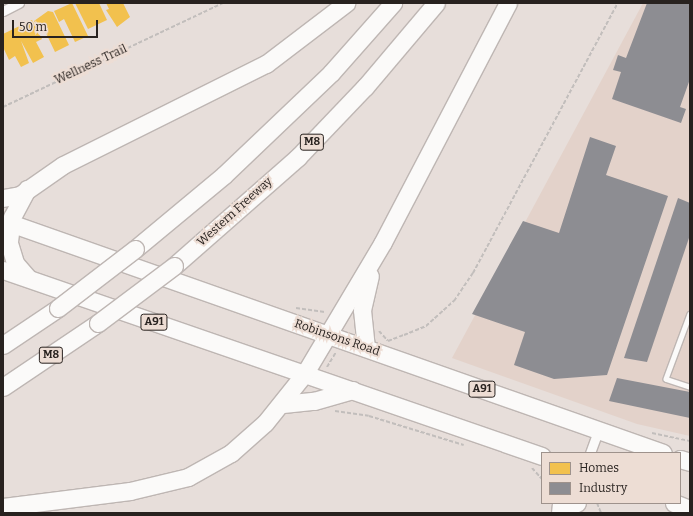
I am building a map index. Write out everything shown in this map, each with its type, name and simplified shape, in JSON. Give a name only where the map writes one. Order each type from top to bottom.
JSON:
[{"type":"highway","points":[[3,198],[16,196],[63,165],[266,64],[346,3]]},
{"type":"highway","points":[[3,345],[58,308],[135,249],[224,175],[331,73],[393,3]]},
{"type":"highway","name":"Western Freeway","points":[[3,387],[98,323],[174,266],[298,157],[365,87],[436,3]]},
{"type":"highway","points":[[3,507],[130,491],[188,477],[231,453],[283,404],[329,335],[383,242],[508,3]]},
{"type":"highway","points":[[28,189],[7,224],[11,254],[29,279]]},
{"type":"highway","name":"Robinsons Road","points":[[7,224],[329,335],[660,452]]},
{"type":"highway","points":[[366,348],[362,323],[368,284],[383,242]]},
{"type":"highway","name":"A91","points":[[3,270],[541,456]]},
{"type":"highway","points":[[283,404],[314,401],[352,390]]},
{"type":"highway","points":[[677,504],[690,508]]},
{"type":"street","points":[[3,11],[19,3]]},
{"type":"street","points":[[590,452],[598,430]]},
{"type":"lane","points":[[690,314],[666,379],[690,387]]},
{"type":"path","name":"Wellness Trail","points":[[3,107],[223,3]]},
{"type":"path","points":[[362,323],[377,323],[388,341],[426,326],[454,301],[473,273],[618,3]]},
{"type":"path","points":[[331,410],[383,420]]},
{"type":"shaded area","points":[[643,3],[690,3],[690,436],[637,424],[452,358]]},
{"type":"building: Homes","points":[[72,3],[88,36],[75,42],[64,19],[59,22],[54,11]]},
{"type":"building: Homes","points":[[75,3],[99,3],[107,20],[88,29]]},
{"type":"building: Homes","points":[[106,3],[123,3],[130,17],[117,27],[106,10],[109,9]]},
{"type":"building: Homes","points":[[48,11],[53,12],[69,45],[55,52],[44,29],[40,31],[34,21]]},
{"type":"building: Homes","points":[[32,20],[42,39],[36,42],[44,57],[33,63],[21,41],[29,63],[21,67],[15,56],[9,60],[3,47],[3,34]]},
{"type":"building: Industry","points":[[647,3],[690,3],[690,79],[680,107],[686,109],[681,123],[612,99],[621,72],[613,70],[618,55],[626,58]]},
{"type":"building: Industry","points":[[590,137],[616,146],[606,175],[668,196],[607,375],[554,379],[514,365],[525,332],[472,314],[523,221],[559,233]]},
{"type":"building: Industry","points":[[678,198],[690,203],[690,235],[647,362],[624,358]]},
{"type":"building: Industry","points":[[617,378],[690,392],[690,418],[609,401]]}]
